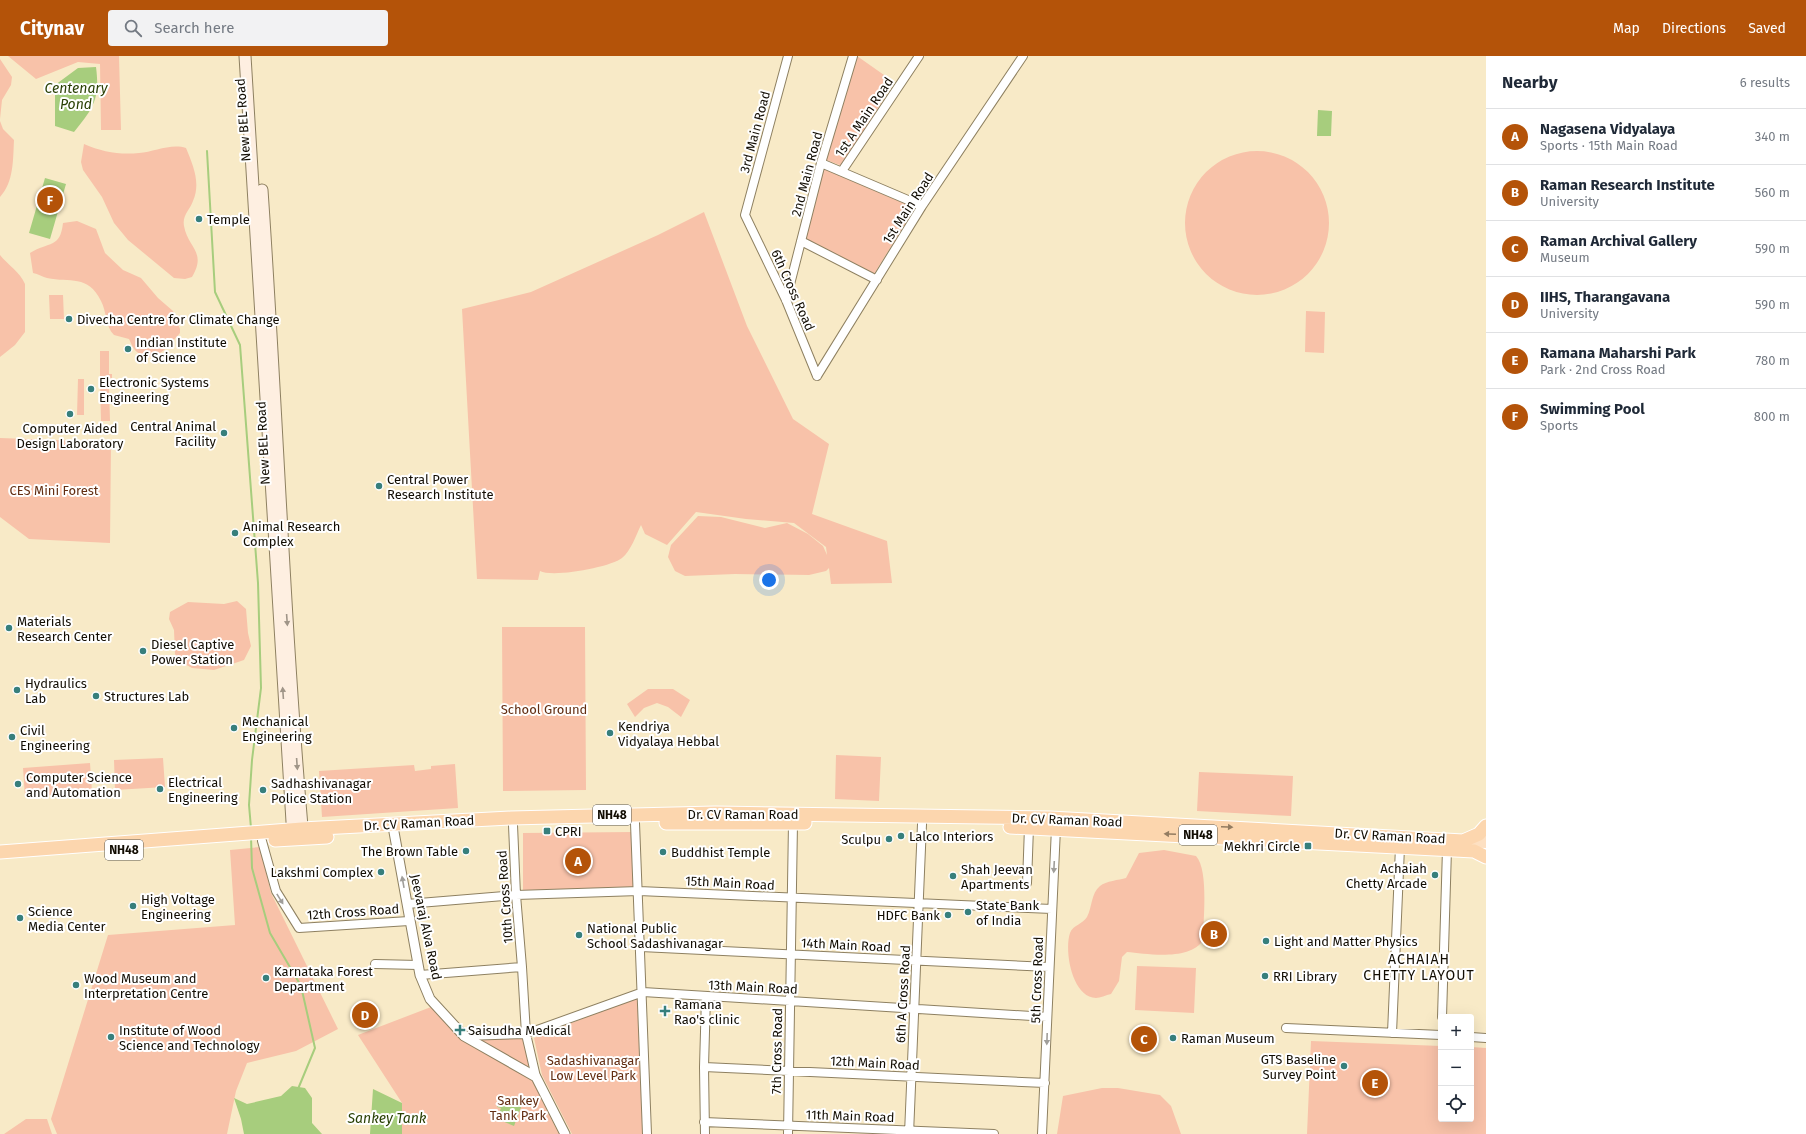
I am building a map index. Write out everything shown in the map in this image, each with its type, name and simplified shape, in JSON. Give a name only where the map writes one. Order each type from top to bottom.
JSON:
[{"type":"highway","name":"Dr. CV Raman Road","points":[[0,858],[511,818],[622,814],[751,814],[1050,818],[1463,840]]},
{"type":"highway","name":"Dr. CV Raman Road","points":[[297,834],[395,836],[513,825],[635,822],[922,824],[1056,828],[1480,851]]},
{"type":"highway","name":"NH48","points":[[1463,840],[1479,834],[1486,826]]},
{"type":"highway","name":"Dr. CV Raman Road","points":[[0,852],[253,838]]},
{"type":"highway","points":[[1480,851],[1486,857]]},
{"type":"main road","name":"New BEL Road","points":[[245,56],[297,834]]},
{"type":"main road","name":"New BEL Road","points":[[251,56],[256,96],[272,342],[297,834]]},
{"type":"main road","name":"Dr. CV Raman Road","points":[[1463,840],[1486,842]]},
{"type":"street","name":"3rd Main Road","points":[[745,215],[788,56]]},
{"type":"street","name":"2nd Main Road","points":[[786,300],[821,163],[853,56]]},
{"type":"street","name":"1st A Main Road","points":[[842,171],[919,56]]},
{"type":"street","name":"1st Main Road","points":[[817,376],[922,206],[1023,56]]},
{"type":"street","points":[[821,163],[922,206]]},
{"type":"street","name":"6th Cross Road","points":[[745,215],[786,300],[817,376]]},
{"type":"street","points":[[801,241],[877,280]]},
{"type":"street","points":[[635,822],[643,992],[647,1134]]},
{"type":"street","name":"7th Cross Road","points":[[788,1130],[793,823]]},
{"type":"street","name":"6th A Cross Road","points":[[909,1132],[920,904],[922,824]]},
{"type":"street","name":"10th Cross Road","points":[[513,825],[516,895],[526,1034],[536,1077]]},
{"type":"street","points":[[1027,883],[1029,827]]},
{"type":"street","name":"5th Cross Road","points":[[1042,1134],[1056,828]]},
{"type":"street","name":"Jeevaraj Alva Road","points":[[395,836],[420,975],[430,999],[464,1036],[536,1077]]},
{"type":"street","name":"12th Cross Road","points":[[253,838],[276,891],[299,928],[409,920]]},
{"type":"street","points":[[1392,1033],[1400,847]]},
{"type":"street","points":[[1442,1014],[1447,849]]},
{"type":"street","name":"15th Main Road","points":[[407,904],[516,895],[639,891],[1052,909]]},
{"type":"street","name":"14th Main Road","points":[[641,947],[1049,967]]},
{"type":"street","points":[[375,964],[418,964]]},
{"type":"street","points":[[420,975],[522,967]]},
{"type":"street","name":"13th Main Road","points":[[464,1036],[526,1034],[643,992],[1047,1017]]},
{"type":"street","points":[[705,1134],[704,1067],[706,996]]},
{"type":"street","points":[[1286,1028],[1438,1035]]},
{"type":"street","points":[[1474,1037],[1486,1038]]},
{"type":"street","name":"12th Main Road","points":[[704,1067],[1045,1083]]},
{"type":"street","points":[[536,1077],[565,1134]]},
{"type":"street","name":"11th Main Road","points":[[704,1122],[788,1130],[994,1134]]},
{"type":"green space","points":[[8,56],[119,56],[121,130],[101,130],[100,64],[78,62],[36,79]]},
{"type":"green space","points":[[857,56],[894,82],[842,166],[824,159]]},
{"type":"green space","points":[[0,59],[12,77],[11,85],[2,100],[0,119]]},
{"type":"green space","points":[[0,121],[3,129],[14,140],[12,170],[5,191],[0,197]]},
{"type":"green space","points":[[84,144],[104,151],[125,154],[145,152],[162,148],[186,148],[196,181],[195,194],[192,204],[184,219],[186,233],[195,250],[198,262],[192,277],[185,279],[174,278],[128,240],[114,223],[102,197],[83,170],[81,162]]},
{"type":"green space","points":[[1257,151],[1284,157],[1308,172],[1323,196],[1329,223],[1323,250],[1308,274],[1284,289],[1257,295],[1230,289],[1206,274],[1191,250],[1185,223],[1191,196],[1206,172],[1230,157]]},
{"type":"green space","points":[[824,169],[915,208],[874,274],[806,239]]},
{"type":"green space","points":[[704,212],[747,326],[793,419],[829,444],[812,514],[887,541],[892,583],[831,584],[829,568],[826,571],[809,575],[735,574],[685,576],[675,571],[668,557],[671,545],[698,516],[721,517],[765,528],[787,523],[808,534],[823,546],[827,555],[826,547],[794,523],[746,519],[696,512],[667,545],[645,534],[641,525],[631,547],[625,555],[622,558],[606,565],[569,572],[547,573],[540,571],[538,580],[477,579],[462,309],[531,292],[658,235]]},
{"type":"green space","points":[[77,221],[96,229],[105,253],[123,270],[141,278],[158,298],[173,311],[180,329],[180,333],[161,352],[149,357],[143,356],[136,351],[129,339],[114,335],[109,327],[101,301],[96,292],[84,283],[47,278],[33,273],[30,253],[56,241],[62,231],[63,223]]},
{"type":"green space","points":[[0,255],[17,272],[25,284],[25,332],[15,345],[0,357]]},
{"type":"green space","points":[[49,295],[63,295],[64,319],[50,319]]},
{"type":"green space","points":[[1306,311],[1325,312],[1324,353],[1305,352]]},
{"type":"green space","points":[[100,351],[109,351],[109,374],[112,374],[112,378],[100,378]]},
{"type":"green space","points":[[78,379],[84,379],[84,415],[77,415]]},
{"type":"green space","points":[[100,383],[112,383],[112,387],[109,387],[110,421],[101,421]]},
{"type":"green space","name":"CES Mini Forest","points":[[0,438],[111,442],[110,543],[29,539],[0,517]]},
{"type":"green space","points":[[237,601],[246,609],[248,633],[251,646],[244,660],[214,670],[192,668],[179,661],[175,654],[174,630],[169,619],[170,612],[188,602],[224,604]]},
{"type":"green space","name":"School Ground","points":[[502,627],[585,627],[586,790],[503,791]]},
{"type":"green space","points":[[648,689],[673,689],[690,700],[681,717],[668,707],[657,703],[644,708],[635,717],[627,704]]},
{"type":"green space","points":[[836,755],[881,757],[879,801],[835,799]]},
{"type":"green space","points":[[163,758],[165,787],[115,790],[114,760]]},
{"type":"green space","points":[[90,763],[92,792],[25,797],[23,768]]},
{"type":"green space","points":[[455,764],[458,808],[322,817],[319,771],[414,765],[415,771],[431,769],[431,766]]},
{"type":"green space","points":[[1199,772],[1293,776],[1291,816],[1197,811]]},
{"type":"green space","points":[[633,832],[634,889],[523,890],[523,833]]},
{"type":"green space","name":"Institute of Wood Science and Technology","points":[[260,847],[271,893],[338,1029],[296,1051],[247,1063],[236,1091],[227,1134],[57,1134],[51,1119],[108,935],[235,925],[230,850]]},
{"type":"green space","points":[[1164,850],[1196,856],[1200,863],[1203,872],[1204,884],[1203,940],[1197,947],[1179,954],[1157,955],[1127,952],[1122,957],[1119,981],[1111,994],[1099,998],[1088,996],[1081,990],[1076,982],[1069,961],[1068,941],[1071,930],[1087,917],[1093,897],[1100,886],[1126,878],[1139,853]]},
{"type":"green space","points":[[1137,966],[1196,968],[1194,1013],[1135,1010]]},
{"type":"green space","name":"Sadashivanagar Low Level Park","points":[[639,996],[644,1134],[572,1134],[542,1075],[534,1038]]},
{"type":"green space","name":"Sankey Tank Park","points":[[431,1007],[532,1080],[559,1134],[402,1134],[402,1103],[358,1035]]},
{"type":"green space","points":[[526,1034],[536,1077],[464,1036]]},
{"type":"green space","points":[[1311,1041],[1438,1046],[1438,1122],[1474,1122],[1474,1047],[1486,1048],[1486,1134],[1307,1134]]},
{"type":"green space","points":[[1102,1088],[1118,1088],[1160,1095],[1171,1106],[1181,1134],[1057,1134],[1063,1096]]},
{"type":"green space","points":[[26,1119],[47,1119],[52,1134],[4,1134]]},
{"type":"water","name":"Centenary Pond","points":[[96,67],[97,87],[91,109],[74,132],[55,126],[55,85],[78,68]]},
{"type":"water","points":[[1318,110],[1332,111],[1331,136],[1317,136]]},
{"type":"water","points":[[45,178],[66,184],[50,239],[29,233]]},
{"type":"water","points":[[292,1086],[305,1088],[312,1098],[312,1123],[322,1134],[244,1134],[234,1098],[247,1104],[281,1096]]},
{"type":"water","name":"Sankey Tank","points":[[373,1089],[402,1103],[402,1134],[370,1134]]},
{"type":"water","points":[[501,1096],[507,1096],[523,1102],[514,1126],[497,1119],[501,1108],[497,1107]]},
{"type":"waterway","points":[[207,151],[215,292],[240,345],[258,583],[261,688],[252,760],[249,805],[251,828]]},
{"type":"waterway","points":[[251,837],[252,868],[270,933],[301,986],[315,1048],[298,1089]]},
{"type":"place","name":"Swimming Pool","points":[[50,200]]},
{"type":"place","name":"Temple","points":[[199,219]]},
{"type":"place","name":"Divecha Centre for Climate Change","points":[[69,319]]},
{"type":"place","name":"Indian Institute of Science","points":[[128,349]]},
{"type":"place","name":"Electronic Systems Engineering","points":[[91,389]]},
{"type":"place","name":"Computer Aided Design Laboratory","points":[[70,414]]},
{"type":"place","name":"Central Animal Facility","points":[[224,433]]},
{"type":"place","name":"Central Power Research Institute","points":[[379,486]]},
{"type":"place","name":"Animal Research Complex","points":[[235,533]]},
{"type":"place","name":"Materials Research Center","points":[[9,628]]},
{"type":"place","name":"Diesel Captive Power Station","points":[[143,651]]},
{"type":"place","name":"Hydraulics Lab","points":[[17,690]]},
{"type":"place","name":"Structures Lab","points":[[96,696]]},
{"type":"place","name":"Mechanical Engineering","points":[[234,728]]},
{"type":"place","name":"Kendriya Vidyalaya Hebbal","points":[[610,733]]},
{"type":"place","name":"Civil Engineering","points":[[12,737]]},
{"type":"place","name":"Computer Science and Automation","points":[[18,784]]},
{"type":"place","name":"Electrical Engineering","points":[[160,789]]},
{"type":"place","name":"Sadhashivanagar Police Station","points":[[263,790]]},
{"type":"place","name":"CPRI","points":[[547,831]]},
{"type":"place","name":"Lalco Interiors","points":[[901,836]]},
{"type":"place","name":"Sculpu","points":[[889,839]]},
{"type":"place","name":"Mekhri Circle","points":[[1308,846]]},
{"type":"place","name":"The Brown Table","points":[[466,851]]},
{"type":"place","name":"Buddhist Temple","points":[[663,852]]},
{"type":"place","name":"Nagasena Vidyalaya","points":[[578,861]]},
{"type":"place","name":"Lakshmi Complex","points":[[381,872]]},
{"type":"place","name":"Achaiah Chetty Arcade","points":[[1435,875]]},
{"type":"place","name":"Shah Jeevan Apartments","points":[[953,876]]},
{"type":"place","name":"High Voltage Engineering","points":[[133,906]]},
{"type":"place","name":"State Bank of India","points":[[968,912]]},
{"type":"place","name":"HDFC Bank","points":[[948,915]]},
{"type":"place","name":"Science Media Center","points":[[20,918]]},
{"type":"place","name":"Raman Research Institute","points":[[1214,934]]},
{"type":"place","name":"National Public School Sadashivanagar","points":[[579,935]]},
{"type":"place","name":"Light and Matter Physics","points":[[1266,941]]},
{"type":"place","name":"RRI Library","points":[[1265,976]]},
{"type":"place","name":"Karnataka Forest Department","points":[[266,978]]},
{"type":"place","name":"Wood Museum and Interpretation Centre","points":[[76,985]]},
{"type":"place","name":"Ramana Rao's clinic","points":[[665,1011]]},
{"type":"place","name":"IIHS, Tharangavana","points":[[365,1015]]},
{"type":"place","name":"Saisudha Medical","points":[[460,1030]]},
{"type":"place","name":"Institute of Wood Science and Technology","points":[[111,1037]]},
{"type":"place","name":"Raman Museum","points":[[1173,1038]]},
{"type":"place","name":"Raman Archival Gallery","points":[[1144,1039]]},
{"type":"place","name":"GTS Baseline Survey Point","points":[[1344,1066]]},
{"type":"place","name":"Ramana Maharshi Park","points":[[1375,1083]]},
{"type":"district","name":"ACHAIAH CHETTY LAYOUT","points":[[1419,968]]}]
